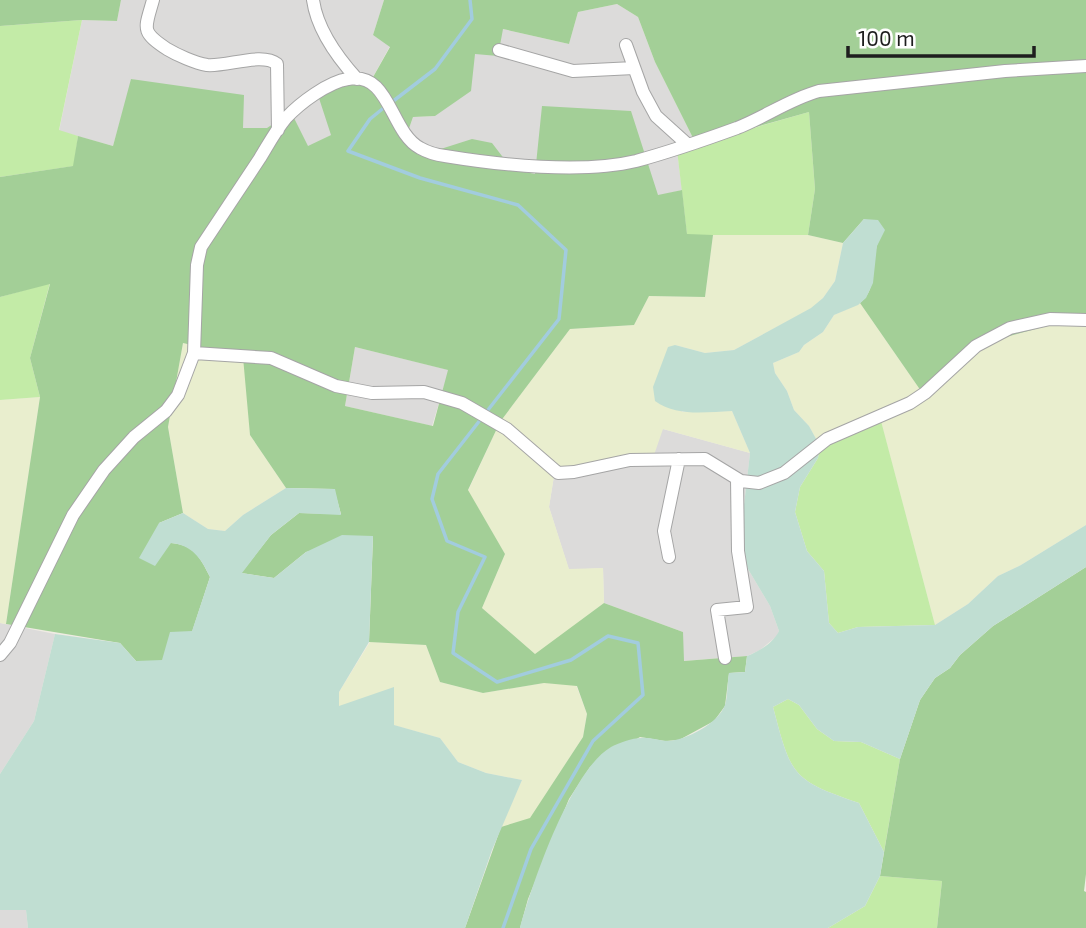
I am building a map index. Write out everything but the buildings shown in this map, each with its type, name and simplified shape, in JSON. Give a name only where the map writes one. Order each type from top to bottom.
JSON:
[{"type":"street","points":[[153,0],[146,28],[149,38],[172,52],[207,65],[267,59],[276,64],[278,131]]},
{"type":"street","points":[[313,0],[318,19],[340,60],[357,79]]},
{"type":"street","points":[[626,45],[656,116],[687,144]]},
{"type":"street","points":[[499,50],[573,71],[634,68]]},
{"type":"street","points":[[0,655],[10,643],[73,515],[104,470],[134,438],[166,411],[178,395],[194,353],[197,265],[201,247],[285,119],[308,98],[340,82],[357,79],[372,83],[381,90],[395,121],[419,148],[443,156],[546,167],[582,167],[634,161],[739,127],[807,94],[819,91],[1005,71],[1086,66]]},
{"type":"street","points":[[194,353],[271,358],[336,386],[372,393],[424,392],[462,403],[507,429],[558,473],[630,460],[705,459],[737,479],[760,483],[776,478],[827,439],[910,403],[925,393],[976,346],[1010,328],[1050,319],[1086,320]]},
{"type":"street","points":[[669,557],[664,531],[679,459]]},
{"type":"street","points":[[725,658],[718,610],[747,607],[738,551],[737,479]]},
{"type":"shaded area","points":[[121,0],[384,0],[373,35],[390,46],[368,86],[331,135],[308,147],[267,128],[242,128],[132,79],[113,146],[59,131],[82,20],[117,21]]},
{"type":"shaded area","points":[[617,4],[638,17],[655,62],[696,144],[677,150],[682,190],[658,196],[425,154],[405,140],[413,117],[435,116],[475,53],[503,29],[569,44],[578,12]]},
{"type":"shaded area","points":[[355,347],[449,370],[432,426],[345,406]]},
{"type":"shaded area","points":[[663,429],[750,453],[744,505],[744,557],[770,606],[779,631],[777,636],[760,650],[747,656],[683,661],[683,632],[604,603],[603,568],[569,570],[549,507],[554,476]]},
{"type":"shaded area","points":[[0,623],[55,634],[34,721],[0,774]]},
{"type":"shaded area","points":[[0,910],[26,910],[28,928],[0,928]]},
{"type":"green space","points":[[0,0],[121,0],[117,21],[82,20],[0,26]]},
{"type":"green space","points":[[384,0],[1086,0],[1086,324],[1058,323],[995,340],[921,391],[860,303],[872,284],[875,253],[884,230],[864,219],[843,243],[808,235],[815,189],[809,112],[696,144],[655,62],[638,17],[617,4],[578,12],[569,44],[503,29],[498,56],[475,54],[471,91],[435,116],[413,117],[405,140],[425,154],[472,139],[492,143],[512,169],[535,174],[542,106],[631,111],[658,195],[682,190],[687,234],[713,235],[705,297],[649,296],[634,325],[570,329],[500,422],[468,490],[505,554],[482,608],[535,654],[604,603],[683,632],[684,661],[747,656],[745,672],[729,673],[725,706],[714,721],[679,740],[640,737],[590,767],[569,799],[528,899],[520,928],[465,928],[501,827],[530,818],[583,737],[587,714],[577,686],[544,683],[483,693],[440,682],[426,645],[369,642],[373,537],[306,552],[274,578],[241,573],[271,535],[299,513],[341,514],[334,489],[286,488],[250,435],[243,357],[183,343],[168,427],[183,513],[159,523],[171,543],[185,546],[195,553],[210,577],[192,632],[163,661],[136,661],[120,643],[6,624],[40,397],[30,358],[50,284],[0,297],[0,177],[73,166],[78,136],[113,146],[131,79],[244,95],[243,128],[267,128],[291,112],[308,146],[331,135],[317,92],[340,79],[368,86],[390,47],[373,35]],"holes":[[[355,347],[448,370],[433,426],[345,406]]]},
{"type":"green space","points":[[82,20],[59,130],[78,136],[74,166],[0,177],[0,26]]},
{"type":"green space","points":[[809,112],[815,189],[808,235],[687,235],[677,150]]},
{"type":"green space","points":[[864,219],[878,220],[885,230],[877,246],[873,283],[866,298],[858,305],[834,315],[823,332],[804,345],[799,352],[773,363],[775,373],[787,391],[794,410],[809,426],[820,446],[818,458],[800,487],[795,512],[807,551],[824,571],[829,623],[838,633],[858,627],[935,625],[968,604],[998,576],[1086,525],[1086,567],[993,626],[960,655],[950,668],[935,678],[920,700],[900,759],[861,742],[834,741],[817,729],[799,705],[788,699],[773,707],[784,747],[797,772],[819,788],[859,803],[884,852],[880,876],[865,906],[828,928],[520,928],[555,830],[582,779],[596,760],[611,747],[626,741],[644,738],[675,740],[709,724],[725,705],[729,673],[745,672],[747,656],[766,646],[779,631],[770,606],[744,557],[744,505],[750,453],[732,411],[682,411],[655,401],[653,387],[668,347],[675,345],[705,353],[734,350],[811,308],[823,298],[835,281],[843,243]]},
{"type":"green space","points":[[713,235],[808,235],[843,243],[835,281],[812,308],[734,350],[705,353],[675,345],[682,412],[732,411],[750,453],[663,429],[654,455],[554,476],[549,507],[569,569],[603,568],[604,603],[536,655],[482,608],[505,554],[468,491],[500,422],[570,329],[634,325],[649,296],[705,297]]},
{"type":"green space","points":[[50,283],[30,358],[40,397],[0,400],[0,297]]},
{"type":"green space","points":[[860,303],[921,391],[995,340],[1058,323],[1086,324],[1086,525],[998,576],[968,604],[935,625],[881,422],[818,443],[809,426],[794,410],[787,391],[775,373],[773,363],[799,352],[804,345],[823,332],[834,315]]},
{"type":"green space","points":[[183,343],[244,357],[250,435],[286,488],[243,515],[225,531],[208,529],[183,513],[168,427]]},
{"type":"green space","points":[[40,397],[6,624],[0,623],[0,400]]},
{"type":"green space","points":[[881,421],[935,625],[858,627],[838,633],[829,623],[824,571],[807,551],[795,512],[800,487],[818,458],[820,446]]},
{"type":"green space","points":[[286,488],[335,489],[341,515],[299,513],[271,535],[242,573],[274,578],[306,552],[342,535],[373,536],[369,642],[339,692],[339,706],[394,687],[394,725],[440,738],[458,762],[486,773],[522,780],[492,850],[465,928],[28,928],[26,910],[0,910],[0,774],[34,721],[55,634],[120,643],[136,661],[162,660],[170,632],[192,631],[210,577],[195,554],[178,544],[171,543],[155,566],[139,558],[159,523],[183,513],[208,529],[225,531],[243,515]]},
{"type":"green space","points":[[1086,567],[1086,928],[937,928],[942,881],[880,876],[900,759],[920,700],[935,678],[950,668],[960,655],[993,626]]},
{"type":"green space","points":[[370,642],[426,645],[440,682],[483,693],[544,683],[576,685],[587,714],[583,737],[530,819],[501,827],[522,780],[486,773],[458,762],[440,738],[393,725],[394,688],[339,707],[339,692]]},
{"type":"green space","points":[[788,699],[799,705],[817,729],[834,741],[861,742],[900,759],[884,852],[859,803],[819,788],[797,772],[790,761],[773,707]]},
{"type":"green space","points":[[880,876],[942,881],[937,928],[828,928],[865,906]]},
{"type":"waterway","points":[[392,102],[435,69],[472,19],[470,0]]},
{"type":"waterway","points":[[386,106],[370,119],[348,151],[420,178],[518,205],[566,250],[559,319],[438,474],[432,499],[447,541],[485,557],[458,612],[453,653],[497,682],[571,660],[608,636],[638,643],[643,695],[593,741],[531,849],[503,928]]}]
